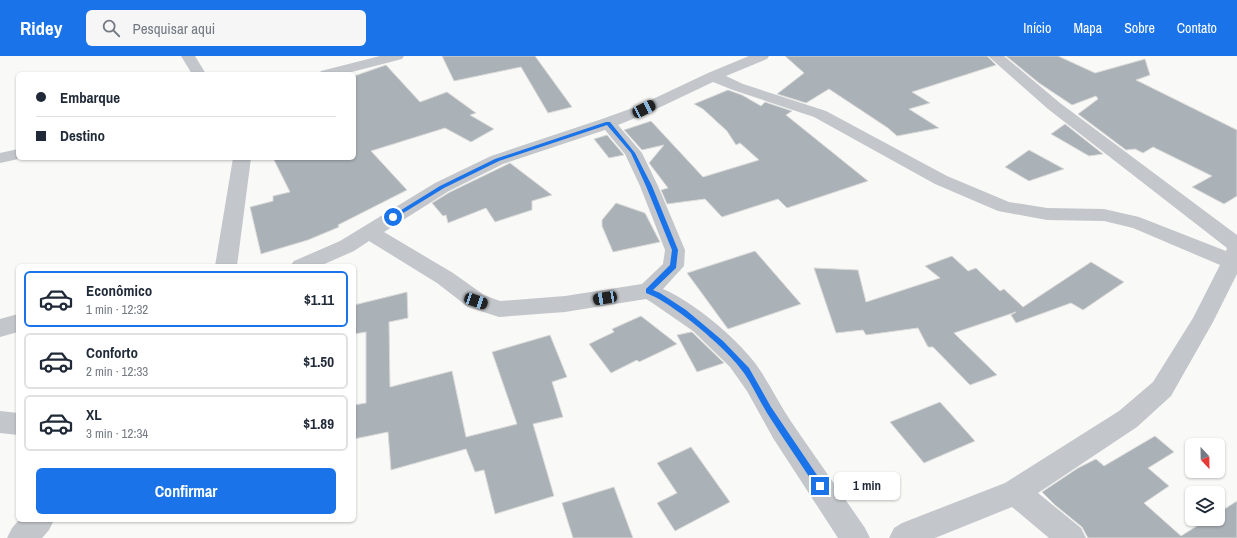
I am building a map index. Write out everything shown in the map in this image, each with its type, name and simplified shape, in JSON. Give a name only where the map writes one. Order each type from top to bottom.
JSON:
[{"type":"street","points":[[188,56],[198,72]]},
{"type":"street","points":[[334,72],[397,56]]},
{"type":"street","points":[[306,264],[347,246],[442,187],[497,160],[608,123],[644,109],[713,76],[762,56]]},
{"type":"street","points":[[996,56],[1234,261]]},
{"type":"street","points":[[713,76],[738,87],[820,114],[941,180],[1005,207],[1047,214],[1104,215],[1139,223],[1234,261]]},
{"type":"street","points":[[608,123],[633,153],[649,186],[675,250],[673,266],[648,291]]},
{"type":"street","points":[[0,158],[16,154]]},
{"type":"street","points":[[226,264],[242,160]]},
{"type":"street","points":[[369,232],[445,278],[476,301],[499,309],[565,304],[648,291],[658,294],[684,312],[721,343],[746,370],[768,409],[855,538]]},
{"type":"street","points":[[904,538],[912,533],[1015,492],[1128,419],[1162,389],[1202,322],[1234,261]]},
{"type":"street","points":[[0,328],[16,324]]},
{"type":"street","points":[[0,422],[16,424]]},
{"type":"street","points":[[1015,492],[1071,538]]},
{"type":"street","points":[[22,538],[37,522]]},
{"type":"building","points":[[442,56],[535,56],[572,107],[548,113],[521,67],[454,81]]},
{"type":"building","points":[[785,56],[987,56],[996,65],[912,92],[930,103],[909,109],[939,128],[897,136],[888,128],[829,89],[806,103],[777,94],[804,73]]},
{"type":"building","points":[[1006,56],[1058,56],[1095,73],[1145,59],[1150,75],[1136,80],[1237,130],[1237,196],[1224,204],[1192,187],[1212,176],[1153,147],[1143,153],[1135,149],[1126,150],[1078,114],[1098,99],[1096,96],[1072,105],[1039,83]]},
{"type":"building","points":[[386,65],[420,102],[447,92],[476,113],[470,115],[494,129],[471,142],[445,128],[371,151],[407,190],[338,225],[339,227],[308,240],[261,254],[250,207],[273,201],[273,196],[290,192],[274,160],[356,160],[356,75]]},
{"type":"building","points":[[728,90],[742,95],[761,106],[765,102],[792,111],[786,115],[868,181],[787,208],[778,199],[722,217],[705,199],[667,204],[661,190],[668,188],[649,163],[664,145],[642,150],[624,130],[651,121],[703,177],[759,160],[740,143],[736,145],[727,131],[703,109],[694,104]]},
{"type":"building","points":[[1065,124],[1103,154],[1089,156],[1051,134]]},
{"type":"building","points":[[607,135],[624,155],[609,158],[594,139]]},
{"type":"building","points":[[1029,150],[1064,169],[1029,181],[1005,167]]},
{"type":"building","points":[[510,163],[552,195],[532,201],[532,210],[495,222],[486,208],[448,223],[446,215],[443,216],[432,203],[450,192]]},
{"type":"building","points":[[616,203],[645,213],[660,242],[613,252],[602,226],[602,220]]},
{"type":"building","points":[[755,251],[801,304],[728,329],[687,273]]},
{"type":"building","points":[[952,256],[968,271],[976,268],[1000,291],[1004,289],[1023,307],[1091,262],[1124,282],[1083,310],[1071,303],[1016,323],[1011,315],[1016,312],[954,333],[997,375],[970,385],[933,347],[928,347],[918,328],[866,335],[863,330],[836,333],[814,268],[858,270],[866,302],[940,278],[925,266]]},
{"type":"building","points":[[407,292],[408,318],[389,322],[390,387],[452,371],[466,437],[517,424],[492,352],[550,335],[567,377],[552,382],[563,417],[533,424],[554,496],[495,514],[484,470],[475,472],[466,449],[391,470],[388,432],[356,439],[356,405],[366,403],[366,332],[356,334],[356,305]]},
{"type":"building","points":[[641,316],[677,344],[639,362],[637,360],[611,373],[589,344],[614,332],[612,329]]},
{"type":"building","points":[[692,332],[724,363],[697,372],[677,335]]},
{"type":"building","points":[[940,402],[975,441],[924,463],[890,422]]},
{"type":"building","points":[[1155,436],[1174,452],[1148,468],[1169,486],[1144,503],[1181,536],[1197,526],[1225,526],[1225,509],[1237,501],[1237,538],[1088,538],[1082,527],[1055,505],[1042,492],[1078,468],[1096,459],[1104,466]]},
{"type":"building","points":[[691,447],[730,502],[675,531],[657,503],[677,493],[657,463]]},
{"type":"building","points":[[614,487],[633,538],[573,538],[562,503]]},
{"type":"route","points":[[393,217],[442,187],[497,160],[608,123],[633,153],[649,186],[675,250],[673,266],[648,291],[658,294],[684,312],[721,343],[746,370],[768,409],[820,486]]}]
